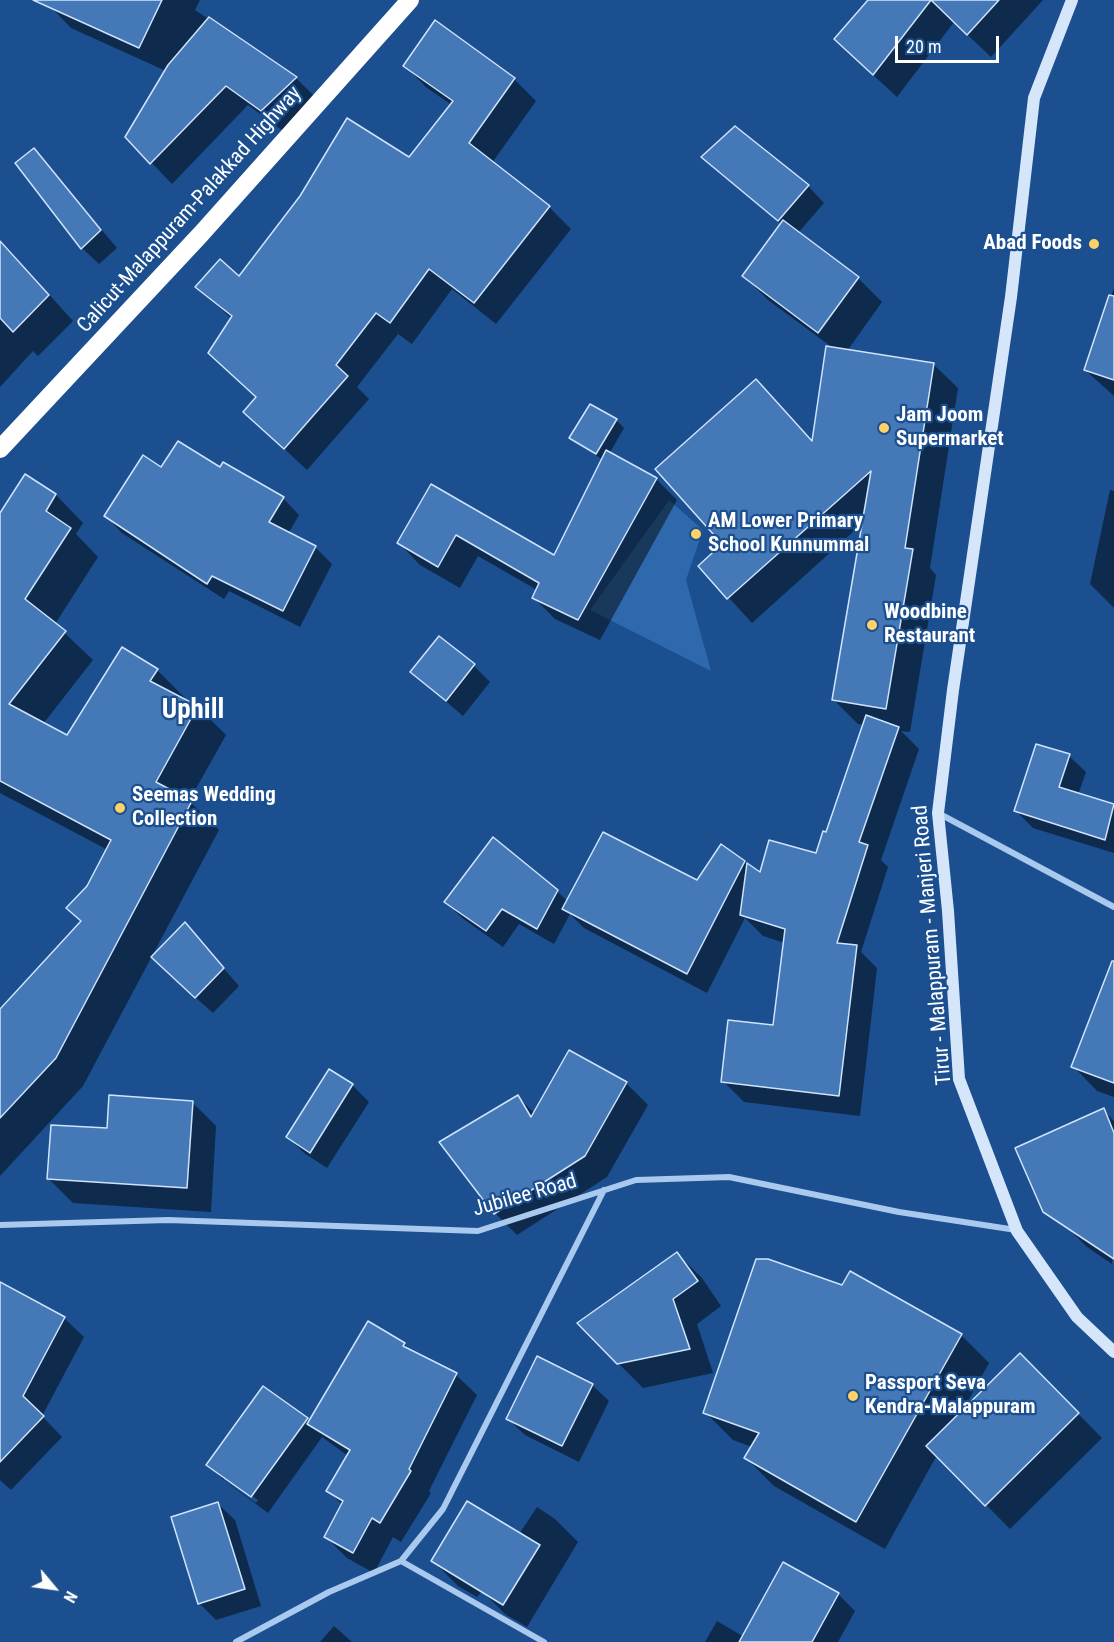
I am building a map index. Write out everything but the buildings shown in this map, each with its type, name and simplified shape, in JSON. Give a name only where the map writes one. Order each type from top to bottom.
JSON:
[{"type":"highway","name":"Calicut-Malappuram-Palakkad Highway","points":[[0,449],[201,234],[410,0]]},
{"type":"main road","name":"Tirur - Malappuram - Manjeri Road","points":[[1072,0],[1034,98],[1011,297],[953,690],[938,813],[948,911],[959,1079],[1017,1231],[1077,1317],[1114,1352]]},
{"type":"street","points":[[938,813],[1114,907]]},
{"type":"street","name":"Jubilee Road","points":[[0,1225],[168,1220],[478,1231],[636,1180],[729,1177],[899,1212],[1017,1231]]},
{"type":"street","points":[[236,1642],[329,1592],[401,1561],[442,1509],[604,1190]]},
{"type":"street","points":[[401,1561],[544,1642]]},
{"type":"shaded area","points":[[669,500],[703,530],[686,580],[711,671],[590,610]]},
{"type":"place","name":"Abad Foods","points":[[1094,244]]},
{"type":"place","name":"Jam Joom Supermarket","points":[[884,428]]},
{"type":"place","name":"AM Lower Primary School Kunnummal","points":[[696,534]]},
{"type":"place","name":"Woodbine Restaurant","points":[[872,625]]},
{"type":"place","name":"Seemas Wedding Collection","points":[[120,808]]},
{"type":"place","name":"Passport Seva Kendra-Malappuram","points":[[853,1396]]},
{"type":"district","name":"Uphill","points":[[193,711]]}]
